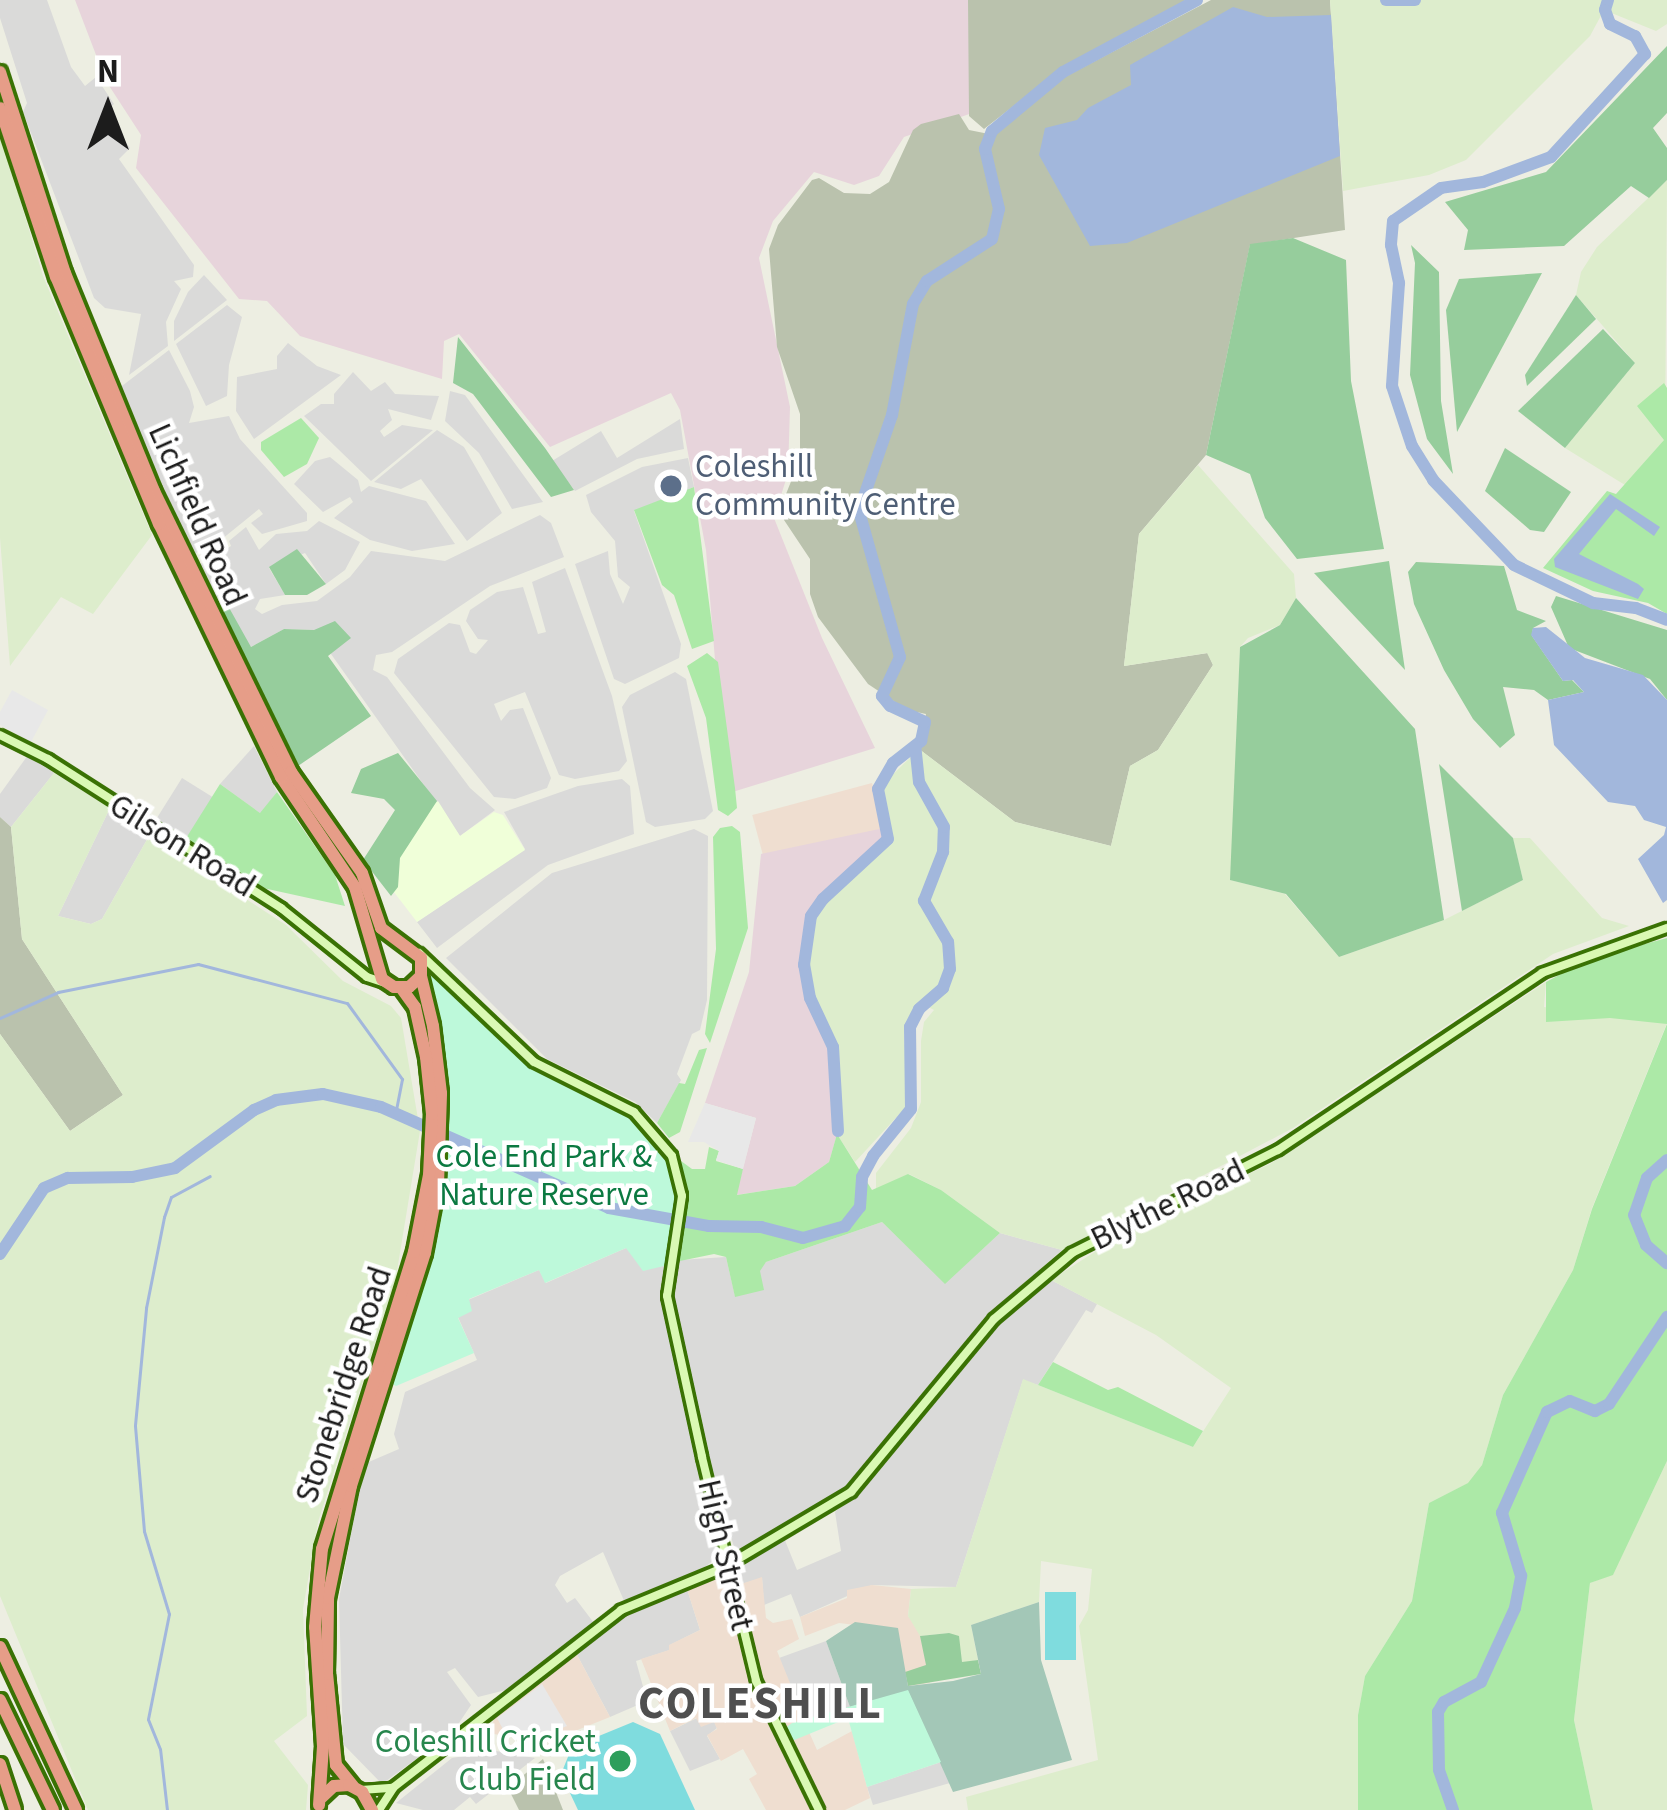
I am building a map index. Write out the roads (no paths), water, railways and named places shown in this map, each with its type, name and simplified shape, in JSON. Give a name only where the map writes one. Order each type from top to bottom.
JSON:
[{"type":"highway","name":"Lichfield Road","points":[[0,72],[65,273],[188,564],[291,772],[362,873],[381,928],[412,948]]},
{"type":"highway","name":"Lichfield Road","points":[[0,109],[56,277],[159,524],[281,776],[355,887],[379,963],[394,986]]},
{"type":"highway","points":[[379,963],[390,946],[412,948]]},
{"type":"highway","name":"Stonebridge Road","points":[[375,1810],[336,1765],[328,1598],[351,1486],[425,1253],[436,1151],[434,1026],[412,948]]},
{"type":"highway","points":[[394,986],[421,974]]},
{"type":"highway","name":"Stonebridge Road","points":[[394,986],[419,1021],[437,1116]]},
{"type":"highway","name":"Stonebridge Road","points":[[319,1808],[323,1746],[315,1627],[322,1550],[414,1252],[436,1151]]},
{"type":"highway","points":[[0,1647],[76,1810]]},
{"type":"highway","points":[[0,1700],[53,1810]]},
{"type":"highway","points":[[0,1764],[16,1810]]},
{"type":"highway","points":[[319,1808],[329,1788],[355,1787]]},
{"type":"main road","name":"Gilson Road","points":[[0,735],[48,759],[281,908],[356,968],[394,986]]},
{"type":"main road","name":"Blythe Road","points":[[375,1810],[394,1787],[621,1610],[730,1564],[850,1492],[994,1318],[1072,1253],[1278,1150],[1541,973],[1667,928]]},
{"type":"main road","name":"Lichfield Road","points":[[412,948],[441,970],[534,1062],[645,1121],[672,1156],[682,1196],[667,1287]]},
{"type":"main road","points":[[356,968],[379,963]]},
{"type":"main road","points":[[421,974],[441,970]]},
{"type":"main road","name":"High Street","points":[[667,1287],[764,1704],[818,1810]]},
{"type":"main road","points":[[355,1787],[375,1792],[394,1787]]},
{"type":"waterway","points":[[838,1131],[833,1047],[810,998],[804,965],[811,916],[888,839],[878,789],[893,763],[921,741],[925,722],[890,706],[882,696],[900,657],[859,511],[892,415],[913,304],[927,281],[992,239],[999,209],[985,149],[992,131],[1063,72],[1197,0]]},
{"type":"waterway","points":[[1386,0],[1415,0]]},
{"type":"waterway","points":[[1608,0],[1605,10],[1610,24],[1635,36],[1645,54],[1551,157],[1483,182],[1441,188],[1393,221],[1391,245],[1399,283],[1392,386],[1412,446],[1433,480],[1514,565],[1593,603],[1636,608],[1667,620]]},
{"type":"waterway","points":[[0,1254],[44,1188],[68,1178],[132,1177],[175,1168],[254,1110],[276,1100],[323,1094],[381,1107],[609,1208],[709,1226],[761,1227],[803,1238],[845,1226],[860,1207],[862,1177],[873,1156],[911,1109],[910,1027],[919,1009],[943,988],[950,969],[948,942],[924,901],[943,852],[944,827],[919,782],[915,746]]},
{"type":"waterway","points":[[0,1018],[58,992],[198,964],[347,1003],[402,1079],[395,1114]]},
{"type":"waterway","points":[[1667,1160],[1647,1178],[1634,1215],[1646,1245],[1667,1263]]},
{"type":"waterway","points":[[167,1810],[160,1749],[148,1719],[169,1614],[144,1531],[135,1425],[146,1308],[164,1217],[171,1197],[210,1176]]},
{"type":"waterway","points":[[1453,1810],[1439,1770],[1438,1712],[1444,1702],[1481,1682],[1515,1608],[1521,1576],[1502,1513],[1547,1412],[1570,1401],[1595,1411],[1609,1404],[1667,1317]]},
{"type":"place","name":"Coleshill Community Centre","points":[[671,486]]},
{"type":"place","name":"Coleshill Cricket Club Field","points":[[620,1761]]},
{"type":"district","name":"COLESHILL","points":[[761,1705]]},
{"type":"park label","name":"Cole End Park & Nature Reserve","points":[[544,1176]]}]
